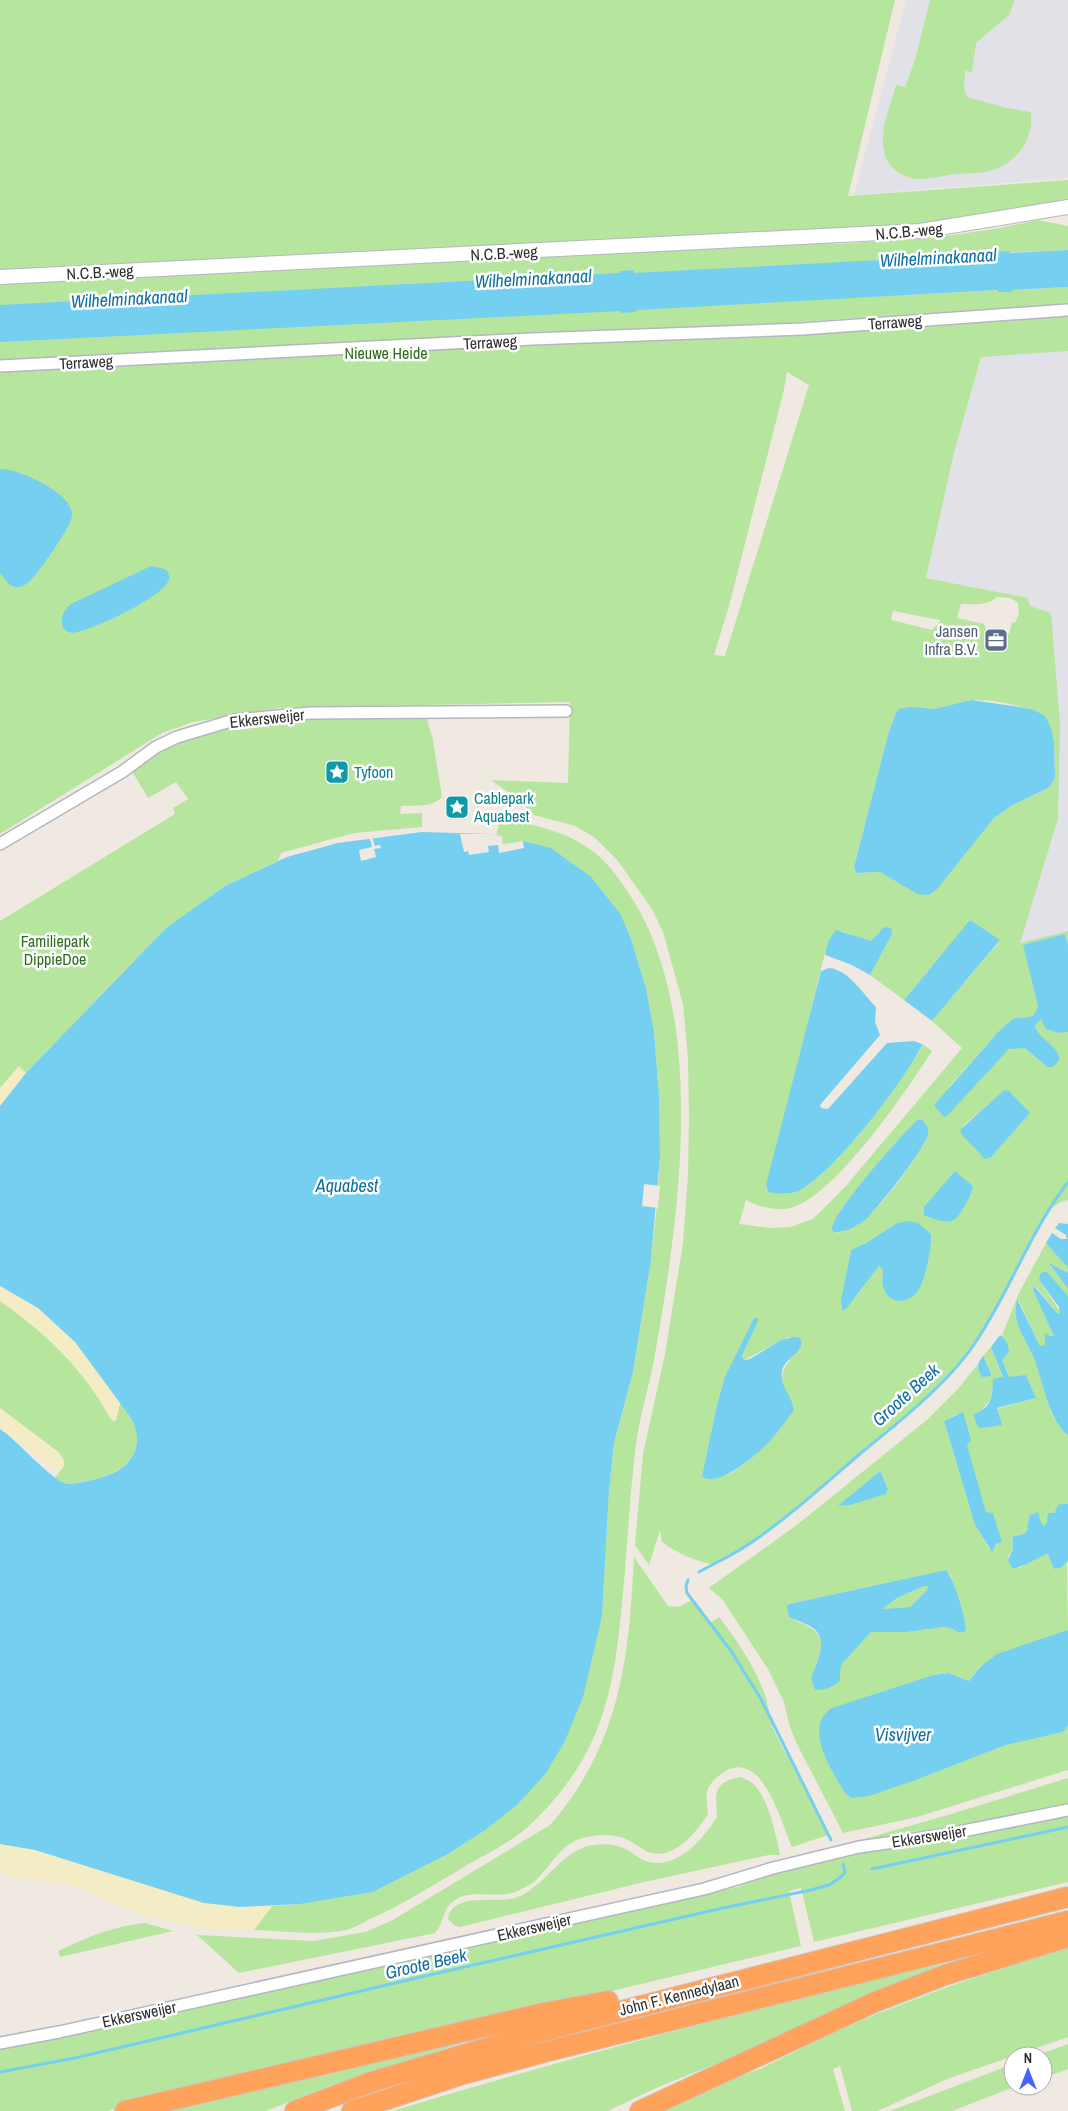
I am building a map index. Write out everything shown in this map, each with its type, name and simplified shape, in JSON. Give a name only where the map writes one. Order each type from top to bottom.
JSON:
[{"type":"highway","name":"John F. Kennedylaan","points":[[295,2111],[371,2082],[547,2030],[1068,1897]]},
{"type":"highway","name":"John F. Kennedylaan","points":[[352,2111],[460,2075],[549,2050],[1068,1921]]},
{"type":"highway","points":[[640,2111],[876,2002],[945,1975],[1068,1937]]},
{"type":"highway","points":[[125,2111],[543,2013],[758,1975]]},
{"type":"street","name":"N.C.B.-weg","points":[[0,277],[845,236],[920,231],[1068,207]]},
{"type":"street","name":"Terraweg","points":[[0,366],[532,339],[802,329],[1068,310]]},
{"type":"street","name":"Ekkersweijer","points":[[0,844],[122,772],[156,747],[177,736],[234,720],[310,713],[566,711]]},
{"type":"street","name":"Ekkersweijer","points":[[0,2043],[59,2032],[686,1894],[773,1868],[859,1847],[943,1835],[1068,1810]]},
{"type":"shaded area","points":[[906,0],[1068,0],[1068,178],[854,195]]},
{"type":"shaded area","points":[[1068,325],[1068,931],[1019,944],[1058,819],[1028,598],[926,578],[954,453],[989,329]]},
{"type":"green space","name":"Nieuwe Heide","points":[[0,0],[895,0],[848,196],[1068,180],[1068,201],[1018,212],[838,236],[834,244],[932,238],[1000,228],[1038,220],[1068,226],[1068,250],[999,253],[806,300],[1001,290],[999,292],[1012,292],[1009,290],[1068,287],[1068,304],[798,322],[796,331],[1068,315],[1068,351],[981,357],[954,453],[926,578],[1028,598],[1030,606],[1051,613],[1060,724],[1058,819],[1020,943],[1068,931],[1068,945],[1065,934],[1036,1013],[1028,1019],[1013,1019],[999,1031],[947,1089],[1012,1048],[1025,1048],[1044,1065],[1059,1054],[1035,1030],[1036,1025],[1041,1019],[1059,1033],[1068,1032],[1068,1200],[1048,1210],[1021,1257],[988,1324],[958,1366],[895,1428],[890,1429],[777,1523],[745,1547],[713,1565],[674,1550],[662,1542],[660,1530],[649,1565],[635,1545],[643,1454],[665,1354],[683,1243],[688,1174],[688,1058],[683,1004],[663,932],[652,909],[618,861],[594,837],[575,826],[534,815],[516,798],[491,780],[568,783],[570,702],[280,708],[193,722],[162,733],[0,834]],"holes":[[[787,372],[809,385],[725,656],[714,655],[729,606],[783,394]],[[997,597],[1011,598],[1018,603],[1019,613],[1015,623],[1012,622],[1009,634],[986,630],[984,624],[957,618],[961,604],[989,602]],[[893,611],[940,620],[932,630],[891,620]],[[971,700],[1009,704],[1045,716],[1054,742],[1055,777],[1050,787],[1011,806],[993,819],[917,894],[880,872],[856,873],[854,867],[889,731],[896,713],[906,708],[934,709]],[[842,931],[871,941],[880,931],[891,936],[870,975],[904,1000],[940,956],[998,943],[932,1021],[962,1048],[846,1186],[813,1219],[790,1227],[771,1228],[739,1224],[746,1200],[768,1208],[790,1208],[808,1200],[827,1185],[868,1140],[921,1069],[932,1051],[922,1044],[919,1052],[879,1109],[843,1153],[825,1171],[808,1185],[792,1193],[766,1190],[825,953]],[[993,1100],[1030,1113],[988,1158],[963,1126]],[[928,1129],[927,1138],[923,1146],[897,1184],[875,1210],[850,1228],[837,1233],[841,1209],[875,1168]],[[897,1223],[931,1234],[926,1271],[921,1286],[914,1294],[900,1300],[891,1298],[883,1287],[883,1269],[879,1265],[859,1293],[841,1308],[851,1250],[866,1243]],[[758,1321],[742,1356],[744,1360],[789,1337],[800,1349],[791,1358],[785,1368],[782,1379],[786,1392],[793,1403],[794,1410],[747,1462],[729,1474],[702,1476],[717,1405]]]},
{"type":"green space","points":[[930,0],[1015,0],[1009,15],[976,43],[972,72],[965,71],[964,87],[967,97],[1007,108],[1031,112],[1030,132],[1026,141],[1015,157],[999,168],[981,173],[915,179],[900,174],[886,159],[883,137],[888,111],[896,85],[905,87],[915,60]]},
{"type":"green space","name":"Familiepark DippieDoe","points":[[426,716],[433,740],[442,797],[433,803],[418,806],[401,806],[400,814],[422,813],[422,827],[354,833],[281,853],[278,861],[225,886],[166,928],[26,1073],[19,1067],[0,1088],[0,921],[175,814],[173,808],[188,799],[176,782],[148,798],[130,768],[169,743],[205,731],[260,722],[313,717]]},
{"type":"green space","points":[[515,821],[556,832],[576,840],[604,861],[626,889],[655,944],[671,999],[679,1058],[681,1119],[678,1181],[672,1242],[655,1354],[636,1444],[621,1614],[617,1651],[610,1687],[600,1723],[579,1766],[546,1809],[515,1837],[405,1902],[349,1929],[312,1933],[254,1930],[272,1906],[301,1904],[373,1892],[448,1854],[484,1831],[602,1616],[609,1491],[614,1443],[633,1372],[651,1260],[657,1205],[660,1157],[659,1096],[654,1032],[646,988],[631,939],[621,915],[523,841],[503,845],[496,836],[499,823]]},
{"type":"green space","points":[[1046,1243],[1068,1268],[1068,1273],[1049,1263],[1068,1289],[1068,1296],[1040,1274],[1039,1280],[1060,1314],[1057,1313],[1036,1287],[1033,1290],[1054,1336],[1050,1336],[1044,1346],[1040,1346],[1018,1299],[1017,1322],[1034,1356],[1051,1412],[1068,1436],[1068,1504],[1059,1505],[1044,1526],[1028,1517],[1029,1530],[1026,1533],[1011,1538],[1013,1549],[1008,1557],[1019,1568],[1036,1558],[1049,1554],[1054,1569],[1067,1561],[1068,1630],[980,1666],[969,1681],[948,1673],[934,1675],[823,1750],[848,1795],[916,1780],[1006,1745],[1063,1732],[1068,1726],[1068,1770],[917,1817],[843,1833],[796,1742],[789,1724],[784,1702],[768,1669],[722,1599],[709,1588],[798,1524],[928,1419],[958,1389],[977,1365],[977,1367],[991,1374],[983,1356],[991,1347],[1003,1378],[992,1389],[990,1399],[982,1411],[981,1428],[992,1426],[1000,1417],[997,1409],[1036,1398],[1030,1384],[1009,1377],[1002,1360],[1005,1341],[1002,1335],[1019,1293]],"holes":[[[957,1414],[986,1512],[998,1543],[990,1550],[975,1525],[944,1421]],[[880,1471],[888,1489],[886,1494],[841,1506]],[[946,1570],[951,1576],[966,1627],[959,1633],[944,1627],[907,1632],[871,1632],[842,1664],[840,1680],[815,1690],[811,1678],[821,1650],[820,1637],[815,1631],[794,1620],[789,1604]]]},
{"type":"green space","points":[[0,1301],[40,1331],[64,1353],[86,1378],[113,1421],[116,1420],[120,1403],[133,1420],[137,1432],[135,1452],[130,1460],[116,1471],[107,1476],[88,1481],[71,1483],[59,1481],[55,1478],[65,1464],[58,1452],[0,1408]]},
{"type":"green space","points":[[634,1557],[668,1606],[679,1607],[692,1600],[709,1624],[719,1617],[732,1634],[760,1682],[766,1697],[775,1733],[810,1796],[828,1835],[792,1847],[776,1805],[768,1790],[759,1778],[748,1769],[735,1768],[721,1774],[711,1783],[706,1796],[708,1814],[690,1837],[675,1849],[657,1854],[648,1852],[628,1840],[611,1835],[598,1835],[580,1839],[561,1851],[536,1880],[520,1890],[503,1894],[469,1895],[454,1901],[447,1908],[435,1933],[239,1973],[197,1935],[314,1941],[365,1932],[391,1921],[550,1825],[574,1795],[592,1764],[606,1732],[624,1666],[629,1631]]},
{"type":"green space","points":[[928,1586],[927,1590],[910,1607],[882,1609],[897,1598]]},
{"type":"green space","points":[[740,1777],[751,1782],[762,1796],[767,1806],[780,1855],[769,1855],[644,1882],[460,1927],[455,1926],[448,1919],[451,1910],[458,1904],[467,1901],[518,1897],[536,1886],[567,1857],[585,1847],[600,1844],[616,1846],[626,1849],[645,1861],[657,1863],[668,1862],[678,1858],[696,1844],[717,1817],[716,1795],[720,1786],[724,1782]]},
{"type":"green space","points":[[1068,1778],[1068,1805],[947,1829],[911,1832],[857,1841],[948,1815]]},
{"type":"green space","points":[[1068,1815],[1068,1882],[814,1942],[801,1888],[789,1891],[801,1946],[107,2111],[0,2111],[0,2049],[738,1887],[760,1877],[809,1862],[951,1839]]},
{"type":"green space","points":[[145,1923],[173,1931],[60,1957],[58,1951],[90,1937],[121,1927]]},
{"type":"green space","points":[[1068,1947],[1068,2037],[1042,2046],[1003,2046],[1003,2060],[947,2079],[878,2111],[852,2111],[840,2066],[833,2069],[845,2111],[652,2111],[691,2093],[760,2069],[824,2037],[879,2013],[950,1986]]},
{"type":"green space","points":[[974,1959],[656,2088],[608,2111],[392,2111],[543,2067],[695,2026],[885,1977]]},
{"type":"green space","points":[[484,2036],[332,2085],[266,2111],[160,2111]]},
{"type":"green space","points":[[1068,2044],[1068,2069],[1053,2074],[1053,2049]]},
{"type":"green space","points":[[1003,2068],[1003,2091],[952,2111],[890,2111]]},
{"type":"sand","points":[[19,1066],[26,1073],[0,1106],[0,1088]]},
{"type":"sand","points":[[0,1286],[38,1308],[75,1342],[120,1403],[116,1420],[113,1421],[111,1419],[88,1384],[63,1354],[34,1327],[0,1301]]},
{"type":"sand","points":[[0,1408],[58,1452],[64,1461],[62,1470],[55,1470],[0,1429]]},
{"type":"sand","points":[[0,1844],[35,1850],[126,1879],[240,1907],[272,1906],[254,1930],[212,1929],[185,1925],[144,1915],[67,1884],[18,1878],[0,1872]]},
{"type":"water","name":"Wilhelminakanaal","points":[[1068,250],[1068,287],[1012,290],[1012,292],[998,292],[998,290],[636,310],[636,312],[621,313],[621,311],[0,342],[0,305],[620,273],[620,271],[634,270],[634,273],[995,254],[995,252],[1010,251],[1010,253]]},
{"type":"water","points":[[0,469],[19,473],[44,484],[65,499],[71,508],[72,516],[70,522],[60,540],[39,571],[28,583],[18,587],[9,584],[0,573]]},
{"type":"water","points":[[151,566],[165,569],[169,576],[165,586],[156,594],[128,611],[86,630],[71,633],[63,628],[63,615],[71,604]]},
{"type":"water","points":[[971,700],[1034,710],[1045,716],[1051,728],[1054,742],[1055,777],[1050,787],[1011,806],[993,819],[937,889],[929,895],[917,894],[880,872],[856,873],[854,867],[889,731],[896,713],[899,709],[911,707],[934,709]]},
{"type":"water","name":"Aquabest","points":[[422,832],[490,834],[502,836],[503,844],[523,841],[551,848],[591,877],[621,915],[631,939],[646,988],[654,1032],[659,1096],[660,1157],[651,1260],[633,1372],[614,1443],[609,1491],[602,1616],[583,1697],[564,1743],[546,1773],[517,1805],[484,1831],[448,1854],[373,1892],[301,1904],[240,1907],[204,1903],[35,1850],[0,1844],[0,1429],[51,1475],[65,1483],[80,1482],[110,1475],[126,1465],[133,1456],[137,1445],[137,1434],[131,1418],[75,1342],[38,1308],[0,1286],[0,1106],[26,1073],[166,928],[225,886],[287,857],[338,843]]},
{"type":"water","points":[[970,920],[1000,940],[932,1021],[904,1000]]},
{"type":"water","points":[[888,927],[892,929],[891,936],[870,975],[852,965],[825,955],[829,940],[836,930],[871,941],[883,928]]},
{"type":"water","points":[[1065,934],[1068,945],[1068,1032],[1059,1033],[1046,1029],[1041,1019],[1035,1026],[1037,1031],[1057,1051],[1059,1060],[1053,1067],[1047,1067],[1025,1048],[1009,1049],[946,1117],[943,1116],[934,1105],[999,1031],[1013,1019],[1031,1017],[1036,1011],[1038,1006],[1023,945]]},
{"type":"water","points":[[829,968],[843,973],[855,983],[876,1007],[875,1022],[880,1035],[820,1105],[821,1108],[828,1109],[887,1043],[914,1041],[922,1044],[912,1063],[883,1104],[848,1148],[829,1167],[813,1182],[798,1191],[783,1194],[768,1192],[766,1185],[821,971]]},
{"type":"water","points":[[1004,1090],[1009,1091],[1030,1113],[991,1157],[985,1159],[963,1136],[960,1130]]},
{"type":"water","points":[[918,1120],[922,1120],[926,1125],[928,1134],[919,1152],[901,1178],[866,1219],[847,1230],[834,1232],[832,1230],[834,1222],[841,1210],[889,1150]]},
{"type":"water","points":[[955,1171],[973,1186],[962,1211],[955,1219],[949,1222],[924,1215],[924,1207]]},
{"type":"water","points":[[909,1221],[918,1223],[931,1234],[928,1263],[924,1279],[918,1291],[905,1300],[900,1301],[891,1298],[883,1287],[883,1269],[879,1266],[846,1309],[842,1311],[841,1301],[851,1250],[866,1243],[897,1223]]},
{"type":"water","points":[[1059,1223],[1068,1224],[1068,1268],[1046,1243],[1052,1233],[1061,1239],[1067,1239],[1066,1235],[1055,1228]]},
{"type":"water","points":[[1049,1263],[1068,1273],[1068,1289]]},
{"type":"water","points":[[1046,1271],[1068,1296],[1068,1436],[1055,1419],[1034,1358],[1016,1319],[1017,1299],[1040,1346],[1045,1345],[1045,1333],[1054,1336],[1033,1290],[1034,1286],[1057,1313],[1060,1314],[1059,1307],[1039,1280],[1040,1274]]},
{"type":"water","points":[[754,1318],[758,1318],[758,1321],[742,1356],[744,1360],[750,1359],[781,1340],[794,1337],[800,1338],[801,1347],[785,1364],[782,1374],[782,1380],[794,1410],[770,1441],[757,1454],[727,1474],[709,1479],[702,1476],[717,1405],[725,1377]]},
{"type":"water","points":[[1000,1335],[1008,1347],[1009,1352],[1002,1360],[1009,1377],[1026,1375],[1036,1398],[997,1408],[1002,1425],[981,1428],[978,1427],[973,1415],[988,1405],[993,1379],[1003,1377],[991,1347]]},
{"type":"water","points":[[983,1356],[991,1376],[982,1377],[979,1371],[978,1364]]},
{"type":"water","points":[[963,1412],[971,1440],[967,1445],[986,1512],[993,1513],[1002,1542],[996,1544],[992,1552],[975,1525],[944,1421]]},
{"type":"water","points":[[880,1471],[888,1489],[886,1494],[850,1505],[838,1506]]},
{"type":"water","points":[[1068,1504],[1068,1563],[1067,1561],[1062,1567],[1054,1569],[1048,1554],[1020,1567],[1012,1568],[1008,1560],[1013,1549],[1012,1537],[1025,1533],[1028,1529],[1029,1516],[1038,1512],[1041,1523],[1044,1526],[1047,1522],[1048,1513],[1054,1513],[1058,1505]]},
{"type":"water","points":[[946,1570],[959,1599],[966,1631],[959,1633],[944,1627],[907,1632],[871,1632],[842,1664],[840,1680],[829,1688],[815,1690],[811,1678],[821,1649],[821,1642],[815,1630],[789,1617],[787,1607],[789,1604]],"holes":[[[928,1586],[927,1590],[910,1607],[882,1609],[897,1598]]]},
{"type":"water","name":"Visvijver","points":[[1068,1630],[1068,1726],[1063,1732],[1006,1745],[869,1796],[851,1798],[845,1793],[827,1761],[820,1737],[820,1726],[823,1716],[832,1708],[934,1675],[948,1673],[969,1681],[980,1667],[997,1654]]},
{"type":"pier","points":[[460,834],[502,836],[503,844],[523,841],[524,848],[499,853],[498,845],[488,846],[489,852],[469,855],[468,851],[464,852]]},
{"type":"pier","points":[[369,836],[372,836],[375,846],[380,845],[381,848],[374,849],[376,857],[361,861],[359,850],[372,847]]},
{"type":"pier","points":[[644,1184],[660,1186],[658,1208],[642,1206]]},
{"type":"waterway","name":"Groote Beek","points":[[699,1572],[746,1546],[791,1513],[906,1416],[949,1375],[962,1361],[986,1326],[1030,1243],[1068,1182]]},
{"type":"waterway","name":"Groote Beek","points":[[688,1580],[686,1586],[687,1593],[731,1651],[761,1699],[831,1840]]},
{"type":"waterway","points":[[872,1869],[1068,1827]]},
{"type":"waterway","name":"Groote Beek","points":[[0,2072],[75,2058],[723,1908],[811,1890],[829,1885],[841,1877],[845,1872],[843,1864]]},
{"type":"place","name":"Jansen Infra B.V.","points":[[996,640]]},
{"type":"place","name":"Tyfoon","points":[[337,772]]},
{"type":"place","name":"Cablepark Aquabest","points":[[457,807]]}]
